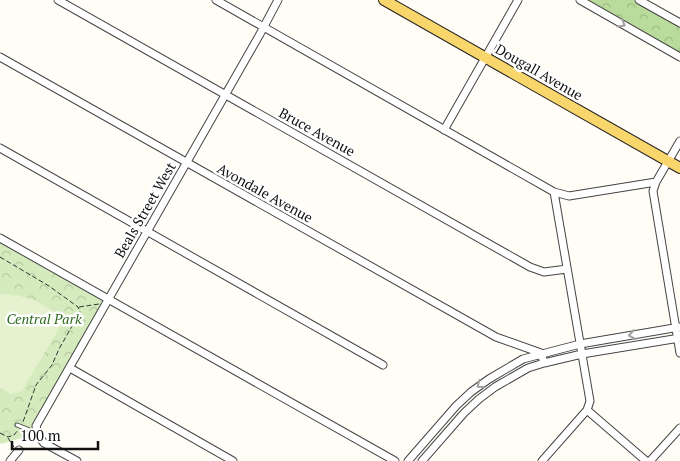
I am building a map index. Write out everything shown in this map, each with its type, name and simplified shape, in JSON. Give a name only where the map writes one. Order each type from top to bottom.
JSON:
[{"type":"main road","name":"Dougall Avenue","points":[[384,0],[680,168]]},
{"type":"street","name":"Bruce Avenue","points":[[58,0],[530,267],[544,272],[567,269]]},
{"type":"street","points":[[216,0],[554,192],[569,196],[656,182]]},
{"type":"street","name":"Beals Street West","points":[[38,434],[36,426],[278,0]]},
{"type":"street","points":[[444,130],[518,0]]},
{"type":"street","points":[[580,0],[680,57]]},
{"type":"street","points":[[639,0],[680,23]]},
{"type":"street","name":"Avondale Avenue","points":[[0,57],[487,332],[542,353]]},
{"type":"street","points":[[680,141],[656,182],[653,191],[678,327],[680,353]]},
{"type":"street","points":[[0,148],[383,365]]},
{"type":"street","points":[[542,461],[587,410],[590,401],[554,192]]},
{"type":"street","points":[[0,238],[395,461]]},
{"type":"street","points":[[408,461],[456,406],[471,392],[523,359],[580,344],[678,327]]},
{"type":"street","points":[[422,461],[464,413],[479,399],[495,387],[528,368],[582,354],[679,338]]},
{"type":"street","points":[[520,346],[523,359]]},
{"type":"street","points":[[542,353],[544,363]]},
{"type":"street","points":[[70,368],[233,461]]},
{"type":"street","points":[[587,410],[646,461]]},
{"type":"street","points":[[650,461],[680,428]]},
{"type":"street","points":[[38,434],[44,443],[77,461]]},
{"type":"street","points":[[10,461],[19,450]]},
{"type":"lane","points":[[17,425],[38,434]]},
{"type":"path","points":[[0,257],[49,286],[78,307],[80,312],[52,365],[36,385],[22,423]]},
{"type":"path","points":[[78,307],[101,304]]},
{"type":"path","points":[[0,434],[8,437],[14,435],[18,430]]},
{"type":"path","points":[[24,442],[29,435]]},
{"type":"path","points":[[8,437],[12,444]]},
{"type":"green space","points":[[587,0],[634,0],[680,26],[680,53]]},
{"type":"green space","name":"Central Park","points":[[0,242],[99,298],[104,304],[32,424],[33,436],[2,444],[0,443]]},
{"type":"green space","points":[[0,295],[29,298],[64,320],[22,391],[11,394],[0,388]]}]
